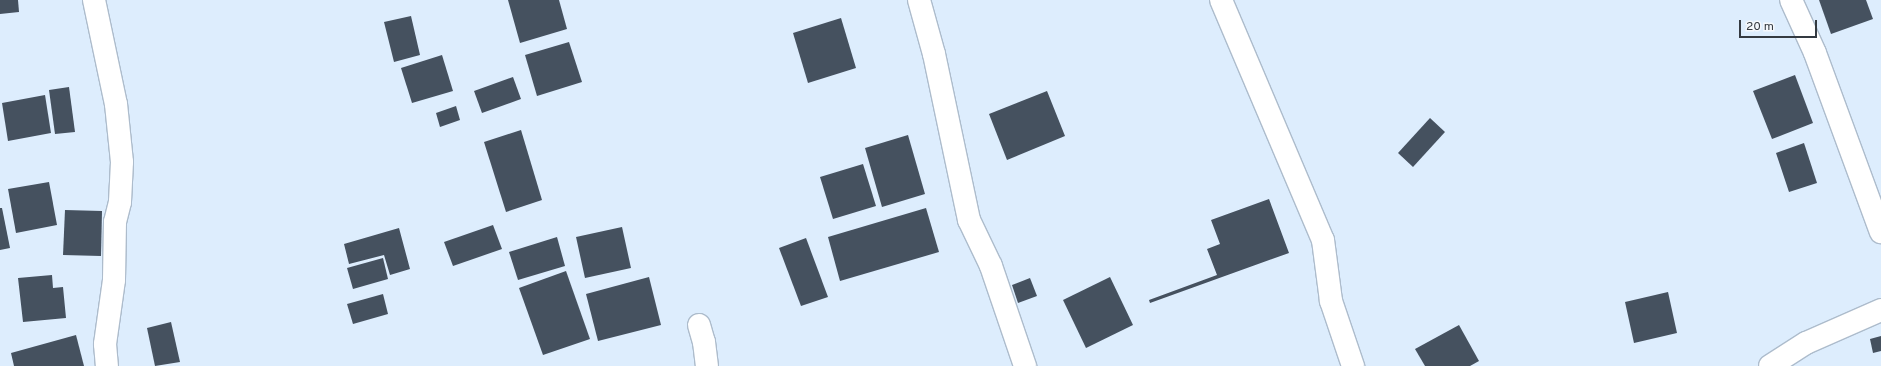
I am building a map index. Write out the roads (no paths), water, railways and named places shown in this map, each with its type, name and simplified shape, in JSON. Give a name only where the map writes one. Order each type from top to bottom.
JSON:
[{"type":"street","points":[[94,0],[116,104],[122,162],[120,202],[115,222],[114,280],[105,344],[107,366]]},
{"type":"street","points":[[919,0],[934,54],[969,220],[991,266],[1025,366]]},
{"type":"street","points":[[1221,0],[1323,240],[1331,301],[1353,366]]},
{"type":"street","points":[[1791,0],[1815,52],[1881,232]]},
{"type":"street","points":[[1770,366],[1806,343],[1881,310]]},
{"type":"street","points":[[699,325],[704,342],[707,366]]}]
